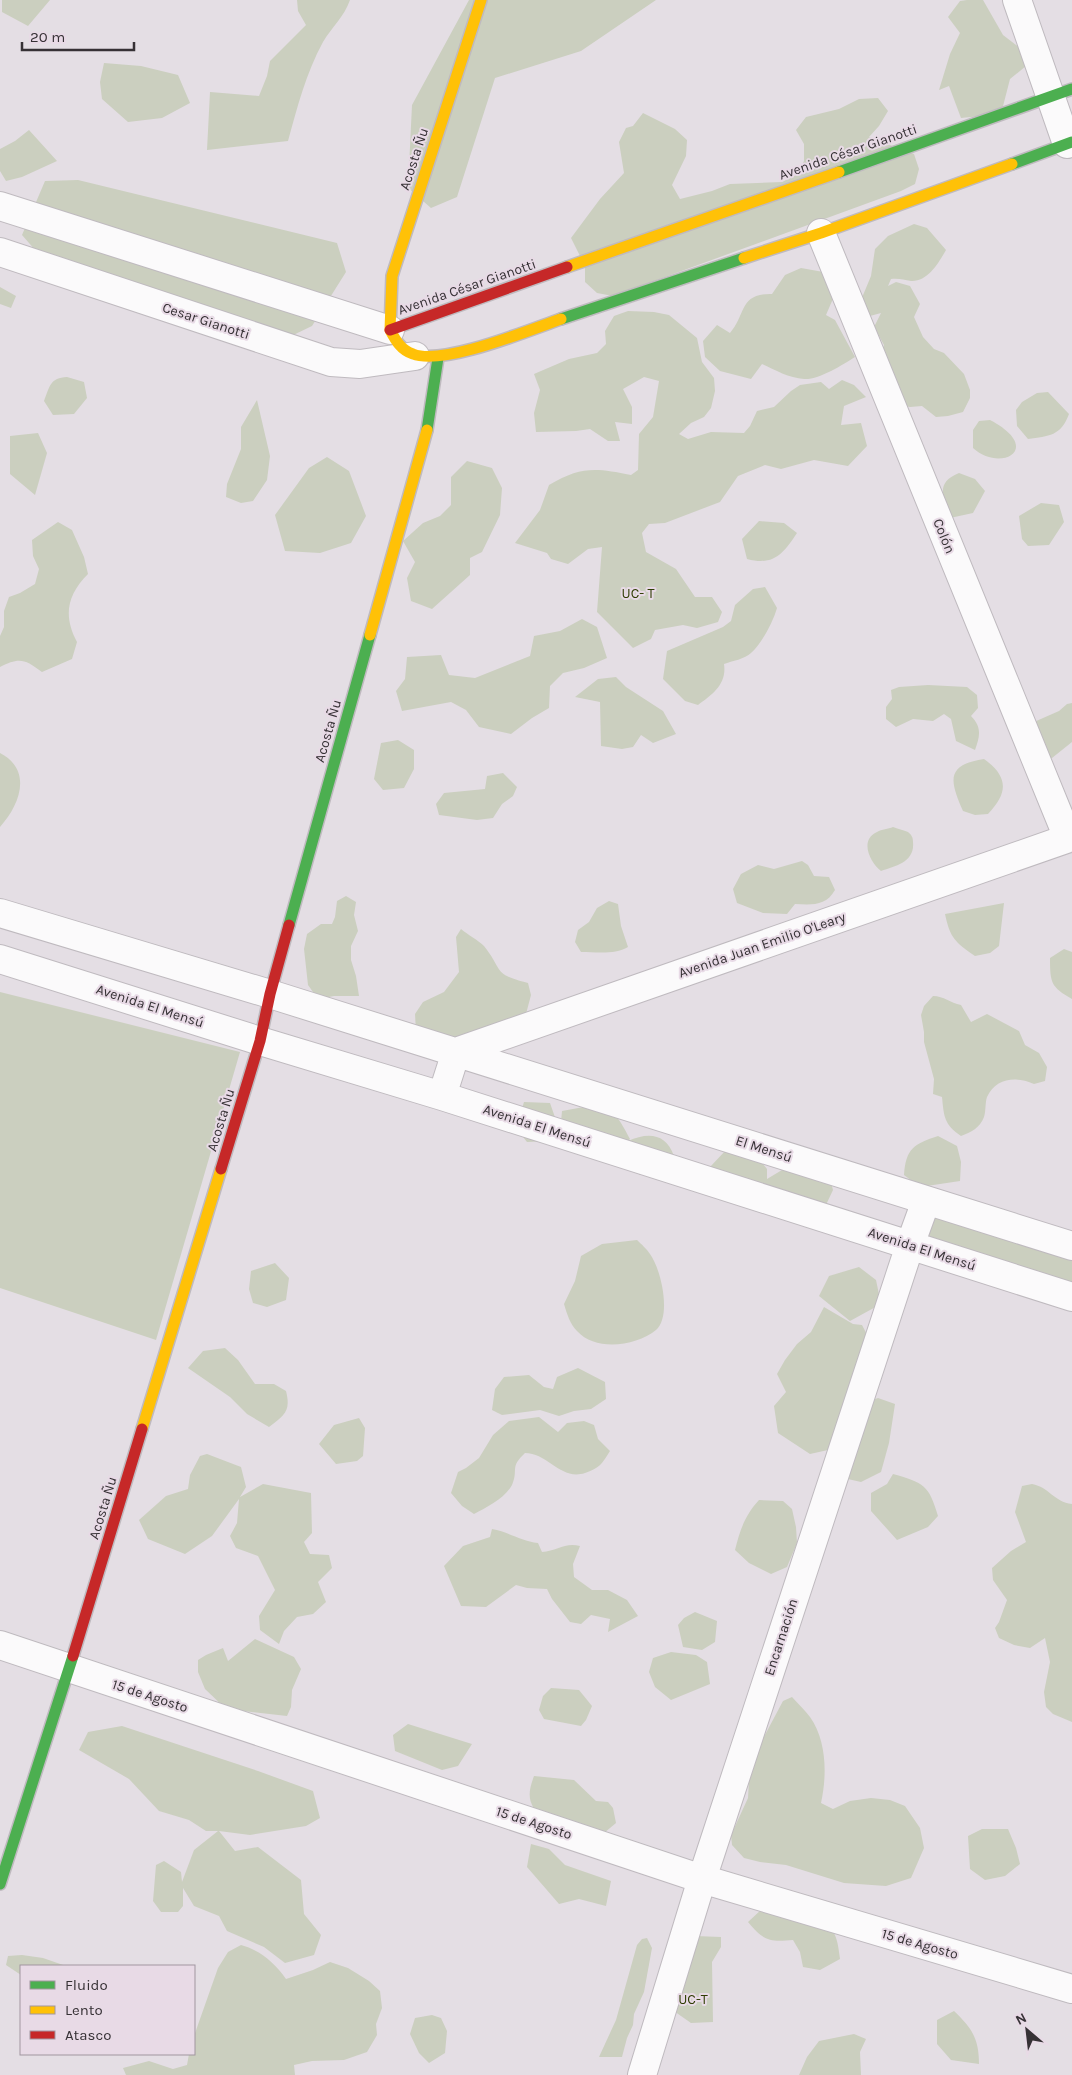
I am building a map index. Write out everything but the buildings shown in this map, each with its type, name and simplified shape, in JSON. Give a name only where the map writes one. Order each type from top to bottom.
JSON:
[{"type":"street","name":"Acosta Ñu","points":[[390,330],[392,276],[481,0]]},
{"type":"street","points":[[427,357],[821,233],[1069,143],[1061,93],[1017,0]]},
{"type":"street","name":"Avenida César Gianotti","points":[[427,357],[400,346],[390,330],[1061,93]]},
{"type":"street","points":[[0,206],[390,330]]},
{"type":"street","name":"Colón","points":[[821,233],[1071,836]]},
{"type":"street","name":"Cesar Gianotti","points":[[0,252],[331,362],[360,364],[427,357]]},
{"type":"street","name":"Acosta Ñu","points":[[0,1884],[70,1669],[260,1041],[270,994],[427,432],[427,357]]},
{"type":"street","name":"Avenida Juan Emilio O'Leary","points":[[456,1052],[1071,836]]},
{"type":"street","points":[[0,913],[456,1052],[442,1096]]},
{"type":"street","name":"Avenida El Mensú","points":[[0,959],[442,1096],[1072,1297]]},
{"type":"street","name":"El Mensú","points":[[456,1052],[1072,1246]]},
{"type":"street","name":"Encarnación","points":[[642,2075],[702,1879],[926,1201]]},
{"type":"street","name":"15 de Agosto","points":[[0,1645],[702,1879],[1072,1988]]},
{"type":"green space","points":[[2,0],[50,0],[28,26],[2,12]]},
{"type":"green space","points":[[297,0],[350,0],[341,17],[323,42],[312,66],[302,91],[288,141],[207,150],[210,92],[259,96],[267,76],[270,61],[306,25],[298,11]]},
{"type":"green space","points":[[469,0],[656,0],[581,51],[495,78],[457,197],[431,208],[408,188],[412,105]]},
{"type":"green space","points":[[983,0],[1003,35],[1020,48],[1026,66],[1010,79],[1001,114],[961,118],[949,86],[939,90],[950,54],[960,33],[948,17],[960,1]]},
{"type":"green space","points":[[104,63],[141,66],[178,75],[190,103],[162,118],[128,122],[102,99],[100,82]]},
{"type":"green space","points":[[878,98],[888,111],[879,126],[869,137],[914,154],[919,169],[915,184],[901,191],[613,296],[597,293],[585,282],[585,266],[571,238],[600,199],[624,173],[619,142],[626,128],[633,126],[643,113],[675,129],[687,140],[686,156],[672,185],[680,199],[712,191],[730,184],[782,182],[796,175],[804,161],[804,144],[796,130],[806,117],[839,109],[859,99]]},
{"type":"green space","points":[[29,130],[57,161],[22,177],[6,181],[0,171],[0,149],[15,141]]},
{"type":"green space","points":[[78,180],[337,243],[346,272],[312,326],[285,339],[64,283],[22,235],[45,181]]},
{"type":"green space","points":[[914,224],[927,228],[946,250],[928,275],[911,281],[891,279],[888,286],[896,282],[910,286],[920,304],[914,317],[923,337],[934,349],[944,353],[964,374],[970,390],[970,398],[963,412],[948,416],[936,417],[922,406],[910,407],[899,405],[879,363],[884,345],[874,327],[881,313],[870,316],[861,300],[871,276],[875,249],[888,236]]},
{"type":"green space","points":[[801,268],[829,273],[835,294],[826,315],[835,320],[855,357],[830,371],[810,379],[793,377],[762,364],[751,379],[720,371],[705,357],[703,341],[717,325],[730,333],[748,301],[754,297],[772,294],[785,275]]},
{"type":"green space","points":[[0,287],[16,296],[11,308],[0,304]]},
{"type":"green space","name":"UC- T","points":[[628,311],[654,312],[669,315],[697,338],[702,362],[714,378],[715,391],[711,408],[704,417],[691,423],[679,434],[688,439],[711,432],[744,433],[750,426],[757,411],[774,407],[800,385],[821,382],[829,389],[842,380],[854,385],[866,397],[844,406],[841,425],[861,423],[867,446],[848,466],[814,460],[781,469],[765,465],[738,476],[720,502],[665,523],[649,524],[642,533],[646,552],[676,569],[695,597],[712,597],[722,612],[718,622],[697,628],[683,625],[655,630],[651,639],[633,648],[597,612],[602,547],[588,549],[568,564],[551,559],[547,553],[515,543],[540,510],[549,485],[570,474],[589,470],[631,475],[638,470],[639,434],[653,417],[659,381],[644,377],[623,389],[632,407],[632,424],[615,422],[620,441],[608,441],[590,429],[536,432],[534,413],[540,390],[534,374],[569,359],[597,353],[606,344],[605,331],[614,316]]},
{"type":"green space","points":[[67,377],[84,382],[87,398],[74,414],[53,415],[44,401],[49,387],[57,379]]},
{"type":"green space","points":[[1048,392],[1069,414],[1058,431],[1048,436],[1028,439],[1017,426],[1016,410],[1022,402],[1037,393]]},
{"type":"green space","points":[[257,400],[270,456],[267,480],[253,501],[241,503],[226,497],[227,484],[241,449],[241,427]]},
{"type":"green space","points":[[990,420],[1006,431],[1014,440],[1016,448],[1012,454],[1005,458],[984,455],[973,448],[973,430],[979,421]]},
{"type":"green space","points":[[38,433],[47,453],[35,495],[10,474],[10,436]]},
{"type":"green space","points":[[327,457],[349,471],[366,516],[351,543],[320,553],[285,551],[275,515],[309,468]]},
{"type":"green space","points":[[467,461],[492,468],[502,488],[500,515],[482,552],[470,558],[470,575],[432,609],[411,601],[407,578],[415,562],[403,541],[423,523],[440,516],[451,505],[451,477]]},
{"type":"green space","points":[[959,473],[975,479],[985,491],[973,513],[950,518],[944,498],[944,486],[946,481]]},
{"type":"green space","points":[[1041,503],[1059,505],[1064,522],[1049,545],[1028,546],[1022,539],[1019,516]]},
{"type":"green space","points":[[759,521],[784,523],[797,533],[782,552],[764,561],[747,559],[742,539]]},
{"type":"green space","points":[[58,522],[72,530],[84,557],[88,574],[75,590],[69,606],[70,623],[77,642],[72,659],[42,672],[31,664],[22,661],[12,662],[0,667],[0,636],[4,627],[4,611],[9,597],[35,584],[39,569],[33,556],[32,540]]},
{"type":"green space","points":[[765,587],[777,608],[770,626],[759,644],[748,655],[724,664],[721,683],[704,701],[698,705],[685,701],[663,679],[667,651],[723,627],[731,621],[735,605],[753,589]]},
{"type":"green space","name":"UC- T","points":[[582,619],[597,627],[607,658],[584,668],[563,673],[550,686],[549,708],[511,734],[479,727],[466,710],[451,702],[402,711],[396,691],[405,679],[407,657],[441,655],[449,675],[475,678],[530,656],[534,636],[560,631]]},
{"type":"green space","points":[[616,677],[626,687],[663,711],[676,734],[653,743],[641,735],[633,747],[622,749],[601,746],[600,702],[575,697],[598,679]]},
{"type":"green space","points":[[928,685],[967,687],[977,695],[978,708],[971,716],[977,724],[979,732],[975,750],[956,741],[951,719],[944,714],[933,721],[913,719],[896,727],[886,719],[886,707],[892,699],[891,690],[899,687]]},
{"type":"green space","points":[[1072,703],[1072,742],[1052,758],[1045,759],[1041,735],[1034,722]]},
{"type":"green space","points":[[398,740],[414,750],[414,769],[404,788],[383,790],[374,779],[381,743]]},
{"type":"green space","points":[[0,753],[10,760],[17,769],[20,778],[20,788],[13,809],[0,827]]},
{"type":"green space","points":[[984,759],[998,772],[1002,779],[1002,792],[995,806],[988,814],[975,815],[963,811],[955,791],[954,776],[962,765]]},
{"type":"green space","points":[[503,773],[517,787],[513,796],[502,804],[493,818],[477,820],[439,815],[436,804],[444,793],[485,789],[487,776]]},
{"type":"green space","points":[[893,827],[910,834],[913,839],[913,849],[908,859],[881,871],[870,857],[867,845],[868,840],[877,832]]},
{"type":"green space","points":[[802,861],[808,865],[814,876],[829,877],[835,890],[823,902],[795,904],[787,914],[763,913],[737,903],[733,889],[741,874],[758,865],[774,869]]},
{"type":"green space","points":[[346,896],[356,902],[354,915],[358,931],[351,946],[351,960],[359,996],[334,996],[318,999],[308,985],[304,949],[307,934],[321,924],[332,924],[337,901]]},
{"type":"green space","points":[[609,901],[618,904],[621,926],[628,947],[611,952],[581,952],[575,942],[578,930],[589,922],[597,908]]},
{"type":"green space","points":[[1004,903],[999,946],[990,953],[975,956],[954,939],[945,914]]},
{"type":"green space","points":[[461,929],[484,946],[504,974],[528,983],[531,995],[526,1014],[500,1025],[474,1031],[461,1043],[416,1032],[415,1014],[423,1002],[444,992],[459,972],[456,937]]},
{"type":"green space","points":[[1064,949],[1072,952],[1072,999],[1056,987],[1050,973],[1050,958]]},
{"type":"green space","points":[[0,992],[240,1052],[156,1340],[0,1288]]},
{"type":"green space","points":[[933,996],[961,1005],[971,1022],[987,1014],[1019,1031],[1025,1045],[1039,1053],[1047,1067],[1045,1081],[1034,1084],[1027,1081],[1007,1080],[996,1086],[987,1097],[985,1115],[978,1127],[961,1136],[951,1128],[946,1120],[942,1097],[933,1094],[934,1079],[924,1042],[921,1015],[924,1006]]},
{"type":"green space","points":[[524,1102],[550,1103],[557,1123],[548,1141],[527,1142],[516,1128]]},
{"type":"green space","points":[[600,1104],[618,1118],[630,1139],[628,1141],[642,1136],[656,1136],[671,1148],[674,1156],[655,1175],[640,1175],[622,1160],[561,1122],[562,1111]]},
{"type":"green space","points":[[938,1136],[957,1146],[961,1162],[960,1181],[920,1187],[904,1175],[909,1153],[917,1145]]},
{"type":"green space","points":[[726,1150],[755,1154],[767,1169],[767,1179],[787,1167],[825,1161],[833,1190],[816,1226],[808,1228],[771,1212],[714,1178],[710,1167]]},
{"type":"green space","points":[[976,1202],[991,1206],[1007,1224],[1072,1254],[1072,1286],[931,1251],[923,1221],[947,1214]]},
{"type":"green space","points":[[637,1240],[646,1248],[658,1270],[664,1304],[661,1323],[656,1330],[648,1335],[627,1343],[605,1344],[585,1338],[572,1325],[564,1304],[575,1281],[581,1256],[602,1244]]},
{"type":"green space","points":[[275,1263],[289,1278],[286,1300],[267,1307],[253,1303],[249,1289],[251,1271]]},
{"type":"green space","points":[[859,1267],[876,1280],[881,1304],[850,1321],[819,1296],[829,1276]]},
{"type":"green space","points":[[824,1307],[853,1324],[862,1325],[875,1350],[851,1407],[878,1398],[895,1404],[889,1443],[881,1472],[861,1482],[839,1477],[828,1450],[810,1454],[778,1433],[774,1406],[786,1392],[777,1374],[797,1344],[811,1332]]},
{"type":"green space","points":[[225,1348],[238,1360],[255,1384],[274,1384],[286,1391],[287,1408],[283,1416],[269,1427],[247,1414],[230,1397],[188,1368],[203,1351]]},
{"type":"green space","points":[[578,1368],[605,1382],[606,1399],[591,1409],[574,1411],[559,1416],[540,1410],[502,1415],[492,1410],[495,1389],[504,1377],[529,1375],[544,1387],[553,1389],[557,1377]]},
{"type":"green space","points":[[539,1417],[558,1432],[567,1423],[584,1421],[594,1425],[598,1439],[610,1451],[598,1467],[585,1473],[576,1474],[562,1470],[541,1457],[525,1453],[517,1462],[512,1485],[500,1498],[474,1514],[462,1506],[451,1493],[458,1472],[479,1458],[493,1435],[509,1421]]},
{"type":"green space","points":[[359,1418],[365,1428],[363,1456],[357,1461],[336,1464],[319,1444],[334,1425]]},
{"type":"green space","points":[[207,1454],[241,1467],[246,1487],[240,1497],[263,1484],[311,1493],[312,1533],[304,1542],[310,1554],[329,1555],[332,1568],[318,1582],[326,1602],[313,1614],[297,1617],[284,1631],[279,1644],[260,1630],[259,1616],[275,1590],[258,1556],[236,1548],[230,1536],[237,1523],[239,1499],[212,1536],[185,1554],[148,1539],[139,1520],[166,1496],[188,1489],[190,1475],[200,1456]]},
{"type":"green space","points":[[893,1474],[912,1480],[924,1487],[932,1498],[938,1516],[928,1527],[897,1540],[871,1511],[871,1493],[887,1484]]},
{"type":"green space","points":[[1032,1484],[1043,1488],[1066,1503],[1072,1504],[1072,1722],[1053,1714],[1046,1707],[1044,1692],[1050,1662],[1045,1638],[1030,1648],[1014,1645],[999,1638],[995,1628],[1007,1600],[993,1580],[992,1568],[1011,1551],[1026,1542],[1015,1512],[1022,1486]]},
{"type":"green space","points":[[759,1500],[783,1501],[792,1509],[796,1527],[797,1543],[787,1567],[771,1574],[749,1563],[735,1550],[744,1523],[750,1511]]},
{"type":"green space","points":[[492,1529],[538,1543],[542,1552],[570,1545],[580,1546],[573,1564],[574,1577],[592,1590],[608,1590],[627,1600],[638,1616],[608,1632],[610,1619],[591,1615],[581,1624],[570,1622],[552,1599],[547,1589],[527,1588],[516,1585],[486,1607],[461,1606],[444,1566],[463,1546],[490,1537]]},
{"type":"green space","points":[[695,1612],[717,1621],[715,1642],[702,1650],[683,1647],[678,1625],[684,1618]]},
{"type":"green space","points":[[255,1639],[294,1657],[301,1669],[292,1690],[291,1707],[287,1716],[226,1709],[205,1689],[198,1672],[198,1660],[223,1648],[228,1661]]},
{"type":"green space","points":[[671,1652],[696,1655],[707,1662],[710,1684],[671,1700],[655,1687],[649,1672],[653,1658]]},
{"type":"green space","points":[[551,1688],[579,1690],[592,1706],[581,1726],[544,1719],[539,1710],[543,1696]]},
{"type":"green space","points":[[792,1697],[810,1717],[820,1737],[825,1770],[821,1803],[833,1809],[850,1801],[871,1798],[890,1800],[905,1806],[920,1828],[924,1848],[911,1878],[886,1886],[844,1883],[786,1865],[744,1858],[732,1845],[731,1835],[748,1798],[750,1763],[783,1701]]},
{"type":"green space","points":[[408,1724],[472,1744],[458,1766],[442,1770],[395,1751],[393,1735]]},
{"type":"green space","points":[[122,1726],[313,1791],[320,1818],[306,1826],[250,1835],[219,1831],[235,1851],[258,1847],[301,1880],[304,1914],[321,1935],[314,1955],[285,1963],[264,1947],[227,1931],[219,1916],[194,1906],[183,1888],[183,1906],[178,1912],[161,1912],[153,1901],[156,1865],[164,1861],[181,1872],[182,1882],[194,1850],[218,1831],[206,1831],[189,1820],[159,1811],[129,1779],[79,1750],[88,1732]]},
{"type":"green space","points":[[534,1776],[574,1780],[596,1801],[608,1802],[613,1808],[616,1823],[598,1838],[543,1824],[535,1811],[530,1796]]},
{"type":"green space","points":[[982,1829],[1008,1829],[1020,1864],[1005,1876],[985,1880],[970,1869],[968,1836]]},
{"type":"green space","points":[[531,1844],[549,1849],[565,1865],[611,1881],[606,1906],[579,1899],[559,1904],[527,1867]]},
{"type":"green space","points":[[762,1909],[793,1921],[815,1911],[834,1932],[838,1943],[840,1959],[820,1970],[803,1967],[800,1952],[793,1940],[778,1941],[763,1937],[748,1922]]},
{"type":"green space","name":"UC-T","points":[[695,1936],[721,1937],[721,1947],[712,1962],[713,2022],[691,2023],[671,2009]]},
{"type":"green space","points":[[647,1938],[652,1948],[644,1992],[634,2014],[633,2025],[622,2057],[599,2057],[616,2020],[637,1945],[642,1939]]},
{"type":"green space","points":[[241,1945],[248,1947],[266,1958],[286,1979],[330,1962],[348,1968],[369,1981],[380,1991],[382,2008],[376,2024],[377,2035],[367,2052],[344,2060],[312,2061],[294,2065],[295,2075],[126,2075],[123,2068],[149,2061],[173,2069],[187,2065],[189,2055],[195,2055],[195,2033],[218,1968],[228,1952]]},
{"type":"green space","points":[[22,1955],[43,1958],[63,1965],[20,1965],[20,1974],[6,1965],[8,1956]]},
{"type":"green space","points":[[954,2011],[966,2023],[976,2041],[979,2064],[951,2060],[937,2044],[937,2020]]},
{"type":"green space","points":[[432,2015],[441,2018],[447,2031],[445,2053],[429,2063],[419,2053],[410,2034],[415,2018]]},
{"type":"green space","points":[[854,2034],[866,2039],[860,2052],[861,2075],[799,2075],[807,2057],[819,2041]]},
{"type":"traffic: fast","points":[[839,172],[1072,89]]},
{"type":"traffic: fast","points":[[1012,164],[1072,142]]},
{"type":"traffic: fast","points":[[561,319],[744,258]]},
{"type":"traffic: fast","points":[[427,430],[438,358]]},
{"type":"traffic: fast","points":[[289,925],[370,635]]},
{"type":"traffic: fast","points":[[0,1884],[73,1656]]},
{"type":"traffic: slow","points":[[390,330],[392,276],[481,0]]},
{"type":"traffic: slow","points":[[744,258],[821,233],[1012,164]]},
{"type":"traffic: slow","points":[[567,267],[839,172]]},
{"type":"traffic: slow","points":[[390,330],[402,348],[413,354],[427,356],[444,355],[486,345],[561,319]]},
{"type":"traffic: slow","points":[[370,635],[427,430]]},
{"type":"traffic: slow","points":[[142,1429],[221,1169]]},
{"type":"traffic: jam","points":[[390,330],[567,267]]},
{"type":"traffic: jam","points":[[221,1169],[260,1041],[270,994],[289,925]]},
{"type":"traffic: jam","points":[[73,1656],[142,1429]]}]
